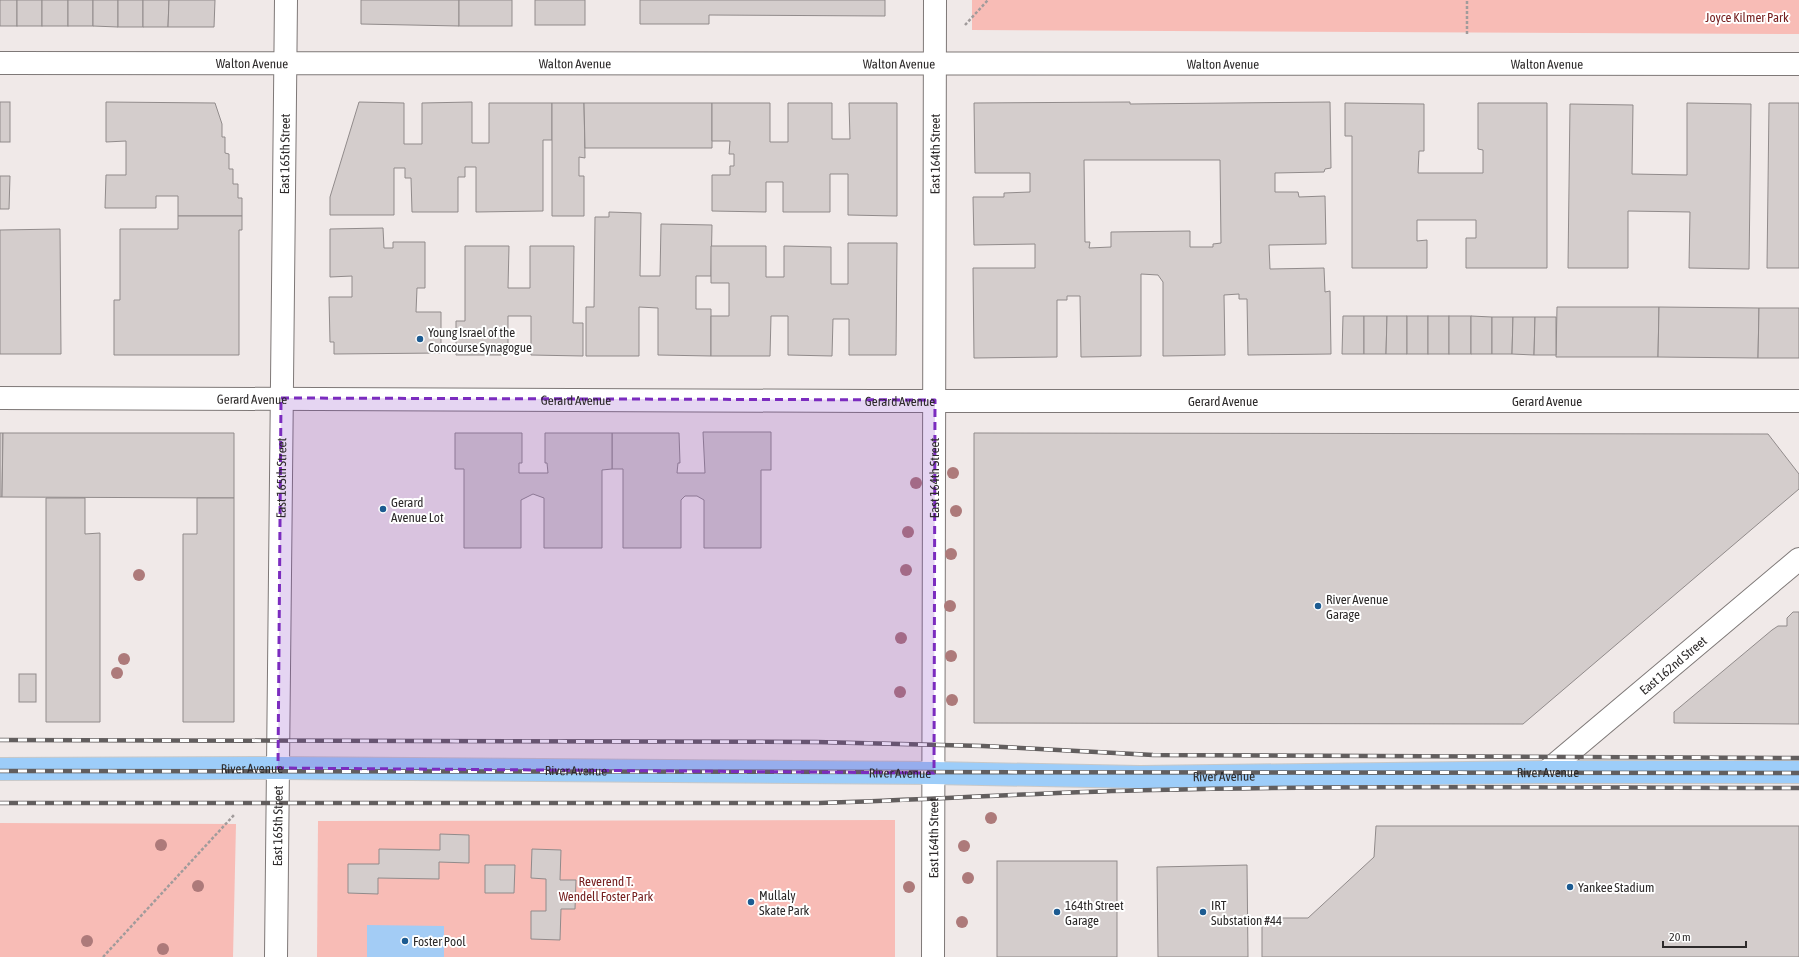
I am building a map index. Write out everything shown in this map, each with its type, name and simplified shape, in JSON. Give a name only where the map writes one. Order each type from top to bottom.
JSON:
[{"type":"main road","name":"River Avenue","points":[[0,769],[278,768],[934,773],[1140,777],[1546,772],[1799,772]]},
{"type":"street","name":"East 165th Street","points":[[276,957],[286,0]]},
{"type":"street","name":"East 164th Street","points":[[933,957],[936,0]]},
{"type":"street","name":"Walton Avenue","points":[[0,63],[1799,64]]},
{"type":"street","name":"Gerard Avenue","points":[[0,398],[1799,401]]},
{"type":"street","name":"East 162nd Street","points":[[1546,772],[1799,559]]},
{"type":"path","points":[[965,25],[988,0]]},
{"type":"path","points":[[1467,0],[1467,34]]},
{"type":"path","points":[[103,957],[234,815]]},
{"type":"highlighted area","points":[[281,398],[935,400],[934,773],[278,768]]},
{"type":"green space","name":"Joyce Kilmer Park","points":[[972,0],[1799,0],[1799,34],[972,30]]},
{"type":"green space","name":"Reverend T. Wendell Foster Park","points":[[895,820],[895,957],[317,957],[318,821]]},
{"type":"green space","points":[[0,823],[236,824],[233,957],[0,957]]},
{"type":"water","name":"Foster Pool","points":[[367,925],[444,926],[444,957],[367,957]]},
{"type":"building","points":[[0,0],[17,0],[17,26],[0,26]]},
{"type":"building","points":[[17,0],[42,0],[42,26],[17,26]]},
{"type":"building","points":[[42,0],[68,0],[68,26],[42,26]]},
{"type":"building","points":[[68,0],[93,0],[93,26],[68,26]]},
{"type":"building","points":[[93,0],[118,0],[118,27],[93,26]]},
{"type":"building","points":[[118,0],[143,0],[143,27],[118,27]]},
{"type":"building","points":[[143,0],[169,0],[168,27],[143,27]]},
{"type":"building","points":[[169,0],[215,0],[214,27],[168,27]]},
{"type":"building","points":[[361,0],[459,0],[459,26],[361,24]]},
{"type":"building","points":[[459,0],[512,0],[512,26],[459,26]]},
{"type":"building","points":[[535,0],[585,0],[585,25],[535,25]]},
{"type":"building","points":[[640,0],[885,0],[885,16],[709,15],[709,24],[640,24]]},
{"type":"building","points":[[0,102],[10,102],[10,142],[0,142]]},
{"type":"building","points":[[106,102],[215,103],[222,124],[222,137],[225,137],[225,153],[229,154],[229,169],[233,169],[233,184],[238,184],[238,198],[242,198],[242,216],[178,216],[178,196],[156,196],[156,208],[105,208],[106,175],[126,175],[126,141],[106,142]]},
{"type":"building","points":[[359,102],[404,103],[404,144],[422,144],[422,103],[472,102],[472,143],[489,143],[489,103],[552,103],[552,140],[543,140],[543,211],[476,212],[476,167],[465,167],[465,177],[458,177],[458,212],[412,212],[411,178],[405,178],[405,168],[394,168],[394,215],[330,215],[330,197]]},
{"type":"building","points":[[1130,102],[1130,104],[1330,102],[1331,168],[1325,169],[1324,172],[1275,173],[1275,192],[1298,192],[1299,197],[1325,196],[1326,244],[1269,245],[1270,269],[1324,268],[1325,292],[1330,291],[1331,354],[1248,355],[1247,299],[1239,299],[1239,294],[1224,295],[1225,355],[1163,356],[1163,282],[1158,275],[1141,274],[1141,356],[1081,357],[1080,296],[1067,296],[1067,300],[1057,300],[1057,357],[974,358],[973,268],[1035,268],[1035,244],[974,245],[973,197],[1004,197],[1004,193],[1030,192],[1030,173],[975,173],[974,103]],"holes":[[[1084,160],[1220,160],[1221,243],[1213,244],[1213,247],[1190,247],[1190,231],[1111,232],[1111,247],[1089,248],[1090,242],[1085,242]]]},
{"type":"building","points":[[552,103],[584,103],[585,158],[579,157],[579,176],[584,176],[584,216],[552,216]]},
{"type":"building","points":[[584,103],[712,103],[712,148],[585,148]]},
{"type":"building","points":[[712,103],[770,103],[770,142],[788,142],[788,103],[832,103],[832,139],[850,139],[849,103],[897,103],[897,216],[848,215],[848,174],[830,174],[830,212],[783,212],[783,182],[766,182],[766,212],[712,211],[712,175],[730,175],[730,166],[734,166],[734,154],[729,154],[730,141],[712,141]]},
{"type":"building","points":[[1345,103],[1424,104],[1424,151],[1419,151],[1418,173],[1483,173],[1483,150],[1478,149],[1478,103],[1547,103],[1547,268],[1466,268],[1466,238],[1476,238],[1476,220],[1417,220],[1417,241],[1427,240],[1427,268],[1352,268],[1352,136],[1345,136]]},
{"type":"building","points":[[1687,103],[1751,104],[1749,269],[1689,268],[1690,212],[1628,211],[1628,268],[1568,268],[1570,104],[1633,105],[1632,174],[1687,175]]},
{"type":"building","points":[[1769,103],[1799,103],[1799,268],[1767,268]]},
{"type":"building","points":[[0,176],[10,176],[9,209],[0,209]]},
{"type":"building","points":[[609,212],[641,213],[640,276],[660,276],[661,224],[712,225],[711,276],[696,276],[696,309],[711,309],[711,356],[658,355],[658,308],[639,307],[639,356],[586,356],[586,307],[594,307],[595,217],[609,217]]},
{"type":"building","points":[[178,216],[242,216],[242,230],[239,230],[239,355],[114,355],[114,300],[120,300],[120,229],[178,229]]},
{"type":"building","points":[[383,228],[384,248],[393,248],[393,242],[425,242],[425,288],[417,288],[416,312],[441,312],[441,353],[334,354],[334,342],[330,342],[329,297],[352,297],[352,276],[330,277],[330,229]]},
{"type":"building","points":[[60,229],[61,354],[0,354],[0,230]]},
{"type":"building","points":[[848,243],[897,243],[896,355],[849,355],[849,319],[833,319],[832,356],[788,355],[788,316],[771,316],[770,356],[711,356],[711,316],[729,316],[729,283],[711,283],[711,246],[766,246],[766,277],[784,277],[784,246],[831,247],[831,284],[848,284]]},
{"type":"building","points":[[465,246],[509,246],[508,288],[530,288],[530,246],[574,246],[573,323],[583,323],[583,356],[531,355],[531,316],[508,316],[508,355],[456,355],[456,321],[465,321]]},
{"type":"building","points":[[1557,307],[1659,307],[1658,357],[1556,357]]},
{"type":"building","points":[[1659,307],[1759,308],[1758,358],[1658,357]]},
{"type":"building","points":[[1759,308],[1799,308],[1799,358],[1758,358]]},
{"type":"building","points":[[1343,316],[1364,316],[1364,354],[1342,354]]},
{"type":"building","points":[[1364,316],[1387,316],[1386,354],[1364,354]]},
{"type":"building","points":[[1387,316],[1407,316],[1407,354],[1386,354]]},
{"type":"building","points":[[1407,316],[1428,316],[1428,354],[1407,354]]},
{"type":"building","points":[[1428,316],[1449,316],[1449,354],[1428,354]]},
{"type":"building","points":[[1449,316],[1471,316],[1471,354],[1449,354]]},
{"type":"building","points":[[1471,316],[1492,317],[1492,354],[1471,354]]},
{"type":"building","points":[[1492,317],[1513,317],[1512,354],[1492,354]]},
{"type":"building","points":[[1513,317],[1535,317],[1534,355],[1512,354]]},
{"type":"building","points":[[1535,317],[1556,317],[1556,355],[1534,355]]},
{"type":"building","points":[[703,432],[771,432],[771,470],[761,470],[761,548],[704,548],[704,500],[697,496],[685,496],[681,500],[681,548],[623,548],[623,469],[612,469],[612,433],[679,433],[680,463],[678,463],[677,473],[705,473]]},
{"type":"building","points":[[0,433],[3,433],[2,497],[0,497]]},
{"type":"building","points":[[3,433],[234,433],[234,498],[2,497]]},
{"type":"building","points":[[455,433],[522,433],[522,463],[519,463],[519,473],[548,473],[547,463],[545,463],[545,433],[612,433],[612,469],[602,470],[602,548],[544,548],[544,498],[533,494],[521,500],[521,548],[464,548],[464,469],[455,469]]},
{"type":"building","name":"River Avenue Garage","points":[[974,433],[1768,434],[1799,474],[1799,489],[1523,724],[974,723]]},
{"type":"building","points":[[46,498],[85,498],[85,534],[100,533],[100,722],[46,722]]},
{"type":"building","points":[[197,498],[234,498],[234,722],[183,722],[183,534],[197,534]]},
{"type":"building","points":[[1793,612],[1799,612],[1799,724],[1674,723],[1674,712],[1772,630],[1778,626],[1787,626],[1787,618]]},
{"type":"building","points":[[19,674],[36,674],[36,702],[19,702]]},
{"type":"building","name":"Yankee Stadium","points":[[1376,826],[1799,826],[1799,957],[1262,957],[1262,918],[1308,918],[1374,857]]},
{"type":"building","points":[[440,834],[469,835],[469,863],[439,862],[439,879],[378,878],[378,894],[348,893],[348,864],[379,864],[379,849],[440,850]]},
{"type":"building","points":[[532,849],[561,850],[560,880],[576,880],[575,909],[561,909],[560,940],[531,939],[531,911],[546,911],[546,879],[531,878]]},
{"type":"building","name":"164th Street Garage","points":[[997,861],[1117,861],[1117,957],[997,957]]},
{"type":"building","points":[[485,865],[515,865],[514,893],[485,893]]},
{"type":"building","name":"IRT Substation #44","points":[[1247,865],[1248,957],[1158,957],[1157,867]]},
{"type":"railway","points":[[0,740],[816,742],[983,746],[1153,755],[1799,758]]},
{"type":"railway","points":[[0,771],[1799,773]]},
{"type":"railway","points":[[0,803],[820,803],[1071,792],[1235,788],[1799,788]]},
{"type":"place","name":"Young Israel of the Concourse Synagogue","points":[[420,339]]},
{"type":"place","name":"Gerard Avenue Lot","points":[[383,509]]},
{"type":"place","name":"River Avenue Garage","points":[[1318,606]]},
{"type":"place","name":"Yankee Stadium","points":[[1570,887]]},
{"type":"place","name":"Mullaly Skate Park","points":[[751,902]]},
{"type":"place","name":"164th Street Garage","points":[[1057,912]]},
{"type":"place","name":"IRT Substation #44","points":[[1203,912]]},
{"type":"place","name":"Foster Pool","points":[[405,941]]}]
